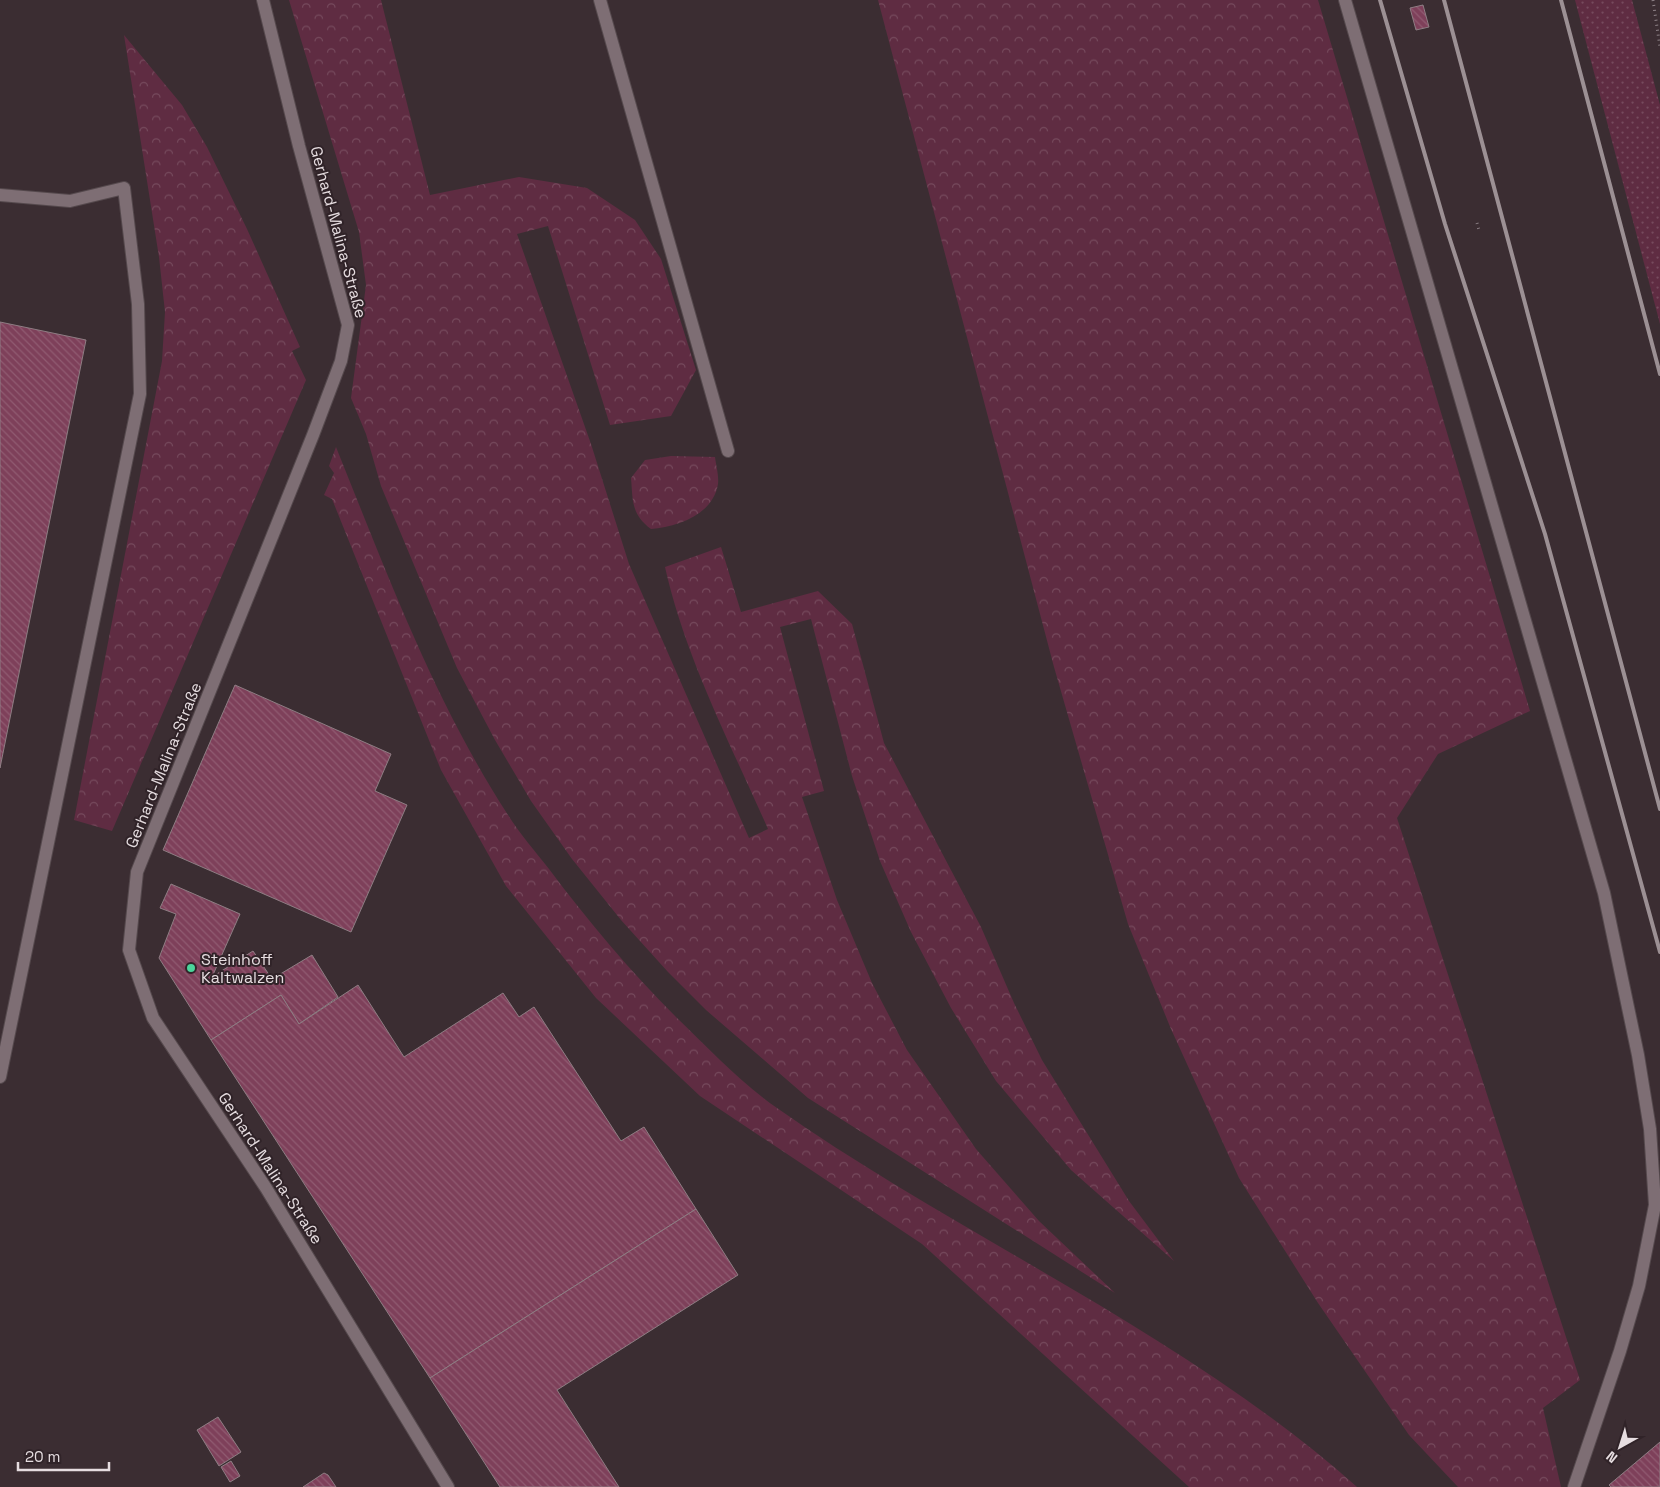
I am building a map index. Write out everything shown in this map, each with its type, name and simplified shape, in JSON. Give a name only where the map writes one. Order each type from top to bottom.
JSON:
[{"type":"street","name":"Gerhard-Malina-Straße","points":[[263,0],[299,146],[348,325],[341,361],[313,435],[137,872],[128,950],[154,1018],[266,1188],[448,1487]]},
{"type":"street","points":[[600,0],[728,451]]},
{"type":"street","points":[[1345,0],[1604,893],[1638,1054],[1650,1129],[1655,1205],[1638,1286],[1620,1351],[1574,1487]]},
{"type":"street","points":[[0,196],[70,201],[124,188],[138,304],[140,394],[0,1077]]},
{"type":"path","points":[[1653,0],[1660,47]]},
{"type":"path","points":[[1477,222],[1479,230]]},
{"type":"green space","points":[[289,0],[381,0],[430,195],[519,177],[587,188],[635,220],[661,259],[696,370],[671,416],[610,425],[548,226],[517,234],[591,444],[629,564],[749,838],[768,829],[724,733],[684,634],[665,567],[721,547],[741,612],[818,591],[852,624],[884,743],[981,927],[1014,1003],[1042,1060],[1129,1201],[1174,1261],[1071,1170],[996,1081],[951,1008],[911,932],[880,861],[852,776],[811,619],[780,627],[824,791],[802,797],[837,900],[872,983],[907,1050],[976,1149],[1039,1221],[1115,1293],[808,1098],[706,1010],[668,972],[621,920],[572,859],[531,801],[495,740],[457,668],[381,486],[366,434],[351,398],[366,285],[359,232]]},
{"type":"green space","points":[[878,0],[1318,0],[1530,711],[1438,754],[1397,818],[1580,1380],[1543,1408],[1561,1487],[1458,1487],[1409,1435],[1318,1303],[1239,1178],[1171,1029],[1128,924],[1054,667]]},
{"type":"green space","points":[[1575,0],[1632,0],[1660,105],[1660,324]]},
{"type":"green space","points":[[124,35],[182,105],[207,147],[247,229],[300,347],[292,351],[306,380],[112,831],[74,820],[162,361],[165,312],[159,257]]},
{"type":"green space","points":[[336,447],[413,635],[434,681],[481,772],[518,829],[579,908],[659,1000],[738,1077],[777,1108],[849,1156],[1073,1289],[1220,1381],[1290,1432],[1357,1487],[1189,1487],[922,1244],[700,1096],[596,998],[506,886],[441,770],[332,499],[324,495],[334,473],[329,466]]},
{"type":"green space","points":[[671,456],[715,457],[718,484],[715,495],[709,504],[692,517],[672,525],[651,529],[636,512],[631,478],[645,460]]},
{"type":"building","points":[[1423,5],[1429,27],[1416,30],[1410,8]]},
{"type":"building","points":[[0,322],[86,340],[0,768]]},
{"type":"building","points":[[235,685],[391,754],[375,791],[407,805],[351,932],[163,850]]},
{"type":"building","name":"Steinhoff Kaltwalzen","points":[[171,884],[240,914],[212,977],[253,951],[272,979],[312,955],[338,997],[299,1024],[281,995],[211,1040],[159,958],[176,914],[160,908]]},
{"type":"building","points":[[358,985],[404,1057],[503,993],[519,1017],[534,1007],[621,1141],[644,1127],[696,1209],[430,1378],[211,1040],[281,995],[299,1024]]},
{"type":"building","points":[[696,1209],[738,1275],[557,1390],[619,1487],[500,1487],[430,1378]]},
{"type":"building","points":[[218,1417],[241,1452],[219,1466],[197,1430]]},
{"type":"building","points":[[1660,1442],[1660,1487],[1611,1487],[1609,1485]]},
{"type":"building","points":[[231,1461],[240,1476],[230,1482],[221,1467]]},
{"type":"building","points":[[324,1473],[328,1475],[336,1487],[303,1487]]},
{"type":"railway","points":[[1380,0],[1445,224],[1545,534],[1660,952]]},
{"type":"railway","points":[[1444,0],[1660,809]]},
{"type":"railway","points":[[1561,0],[1660,374]]},
{"type":"place","name":"Steinhoff Kaltwalzen","points":[[191,968]]}]
